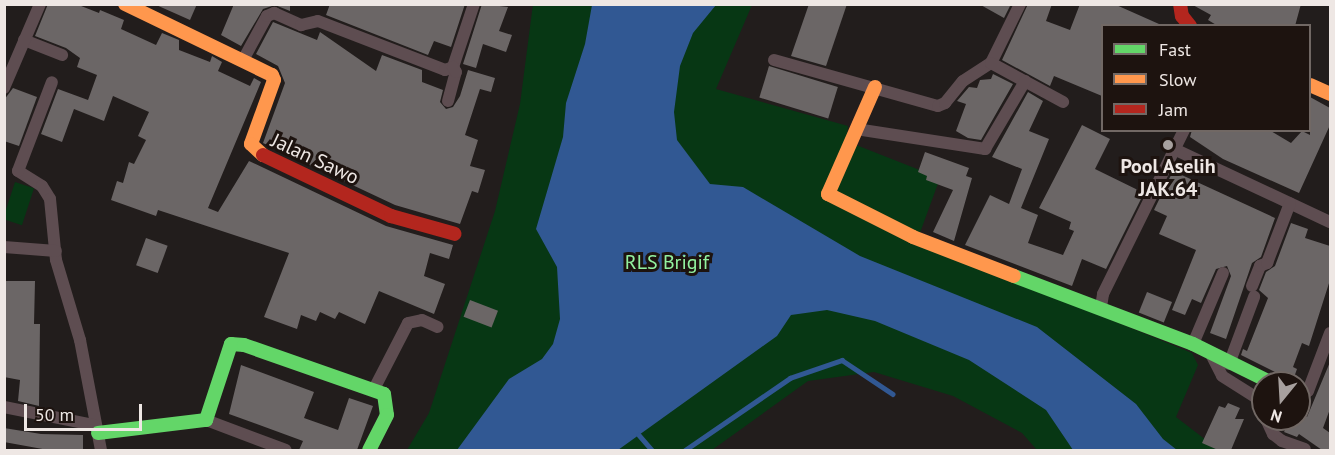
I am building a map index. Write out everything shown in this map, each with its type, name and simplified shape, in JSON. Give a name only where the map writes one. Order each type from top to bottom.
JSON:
[{"type":"street","points":[[4,88],[40,4]]},
{"type":"street","points":[[448,101],[456,72],[453,67],[474,4]]},
{"type":"street","points":[[774,60],[938,106],[945,103],[963,81],[991,63],[1020,4]]},
{"type":"street","points":[[1178,5],[1189,24]]},
{"type":"street","name":"Jalan Sawo","points":[[132,6],[243,60],[274,80],[251,144],[254,151],[391,216],[455,234]]},
{"type":"street","points":[[243,60],[267,16],[274,13],[302,25],[318,21],[445,70],[453,67]]},
{"type":"street","points":[[24,39],[62,55]]},
{"type":"street","points":[[991,63],[1063,102]]},
{"type":"street","points":[[856,129],[985,149],[1025,81]]},
{"type":"street","points":[[18,171],[52,82]]},
{"type":"street","points":[[1311,85],[1330,94]]},
{"type":"street","points":[[875,87],[828,194],[913,237],[989,269],[1101,307],[1193,344],[1212,356],[1251,374]]},
{"type":"street","points":[[1101,307],[1103,294],[1183,132]]},
{"type":"street","points":[[1174,149],[1330,222]]},
{"type":"street","points":[[4,169],[18,171],[42,186],[50,199],[56,251],[80,340],[100,450]]},
{"type":"street","points":[[1228,364],[1260,266],[1267,263],[1290,203]]},
{"type":"street","points":[[4,247],[56,251]]},
{"type":"street","points":[[1193,344],[1222,273]]},
{"type":"street","points":[[374,389],[408,323],[422,320],[438,327]]},
{"type":"street","points":[[1311,383],[1330,333]]},
{"type":"street","points":[[206,420],[231,344],[244,345],[384,394],[388,404],[369,450]]},
{"type":"street","points":[[1212,356],[1222,376],[1251,394]]},
{"type":"street","points":[[4,408],[96,429],[206,420],[286,450]]},
{"type":"street","points":[[1272,431],[1281,441],[1305,449]]},
{"type":"green space","name":"RLS Brigif","points":[[533,4],[752,5],[716,89],[848,126],[846,141],[940,178],[917,241],[1192,353],[1198,365],[1176,417],[1219,450],[1037,450],[1022,433],[953,396],[874,372],[808,381],[712,450],[407,450],[429,413],[495,211],[520,104]]},
{"type":"green space","points":[[15,182],[34,188],[22,225],[4,219]]},
{"type":"water","points":[[592,5],[716,5],[693,33],[680,66],[674,112],[677,140],[710,184],[743,187],[860,256],[1037,327],[1136,404],[1163,439],[1177,450],[1073,450],[1046,410],[969,360],[875,321],[827,310],[791,315],[777,336],[618,450],[457,450],[509,379],[542,359],[553,344],[560,319],[557,267],[536,229],[563,137],[566,103],[585,44]]},
{"type":"building","points":[[48,4],[76,4],[99,13],[100,10],[124,20],[121,29],[156,45],[162,33],[179,40],[179,50],[210,62],[212,56],[222,62],[218,71],[250,86],[254,78],[261,82],[208,208],[218,212],[249,161],[386,226],[453,245],[449,259],[430,253],[424,276],[445,284],[434,314],[379,291],[365,324],[339,312],[335,319],[320,312],[316,321],[301,315],[297,329],[264,317],[289,253],[158,210],[156,216],[111,200],[117,181],[123,183],[129,162],[134,164],[146,140],[138,136],[149,112],[113,96],[104,121],[74,109],[62,142],[41,134],[58,89],[88,100],[97,75],[77,67],[80,58],[66,48],[35,36]]},
{"type":"building","points":[[154,4],[197,4],[190,20]]},
{"type":"building","points":[[234,4],[290,4],[290,11],[275,5],[263,9],[241,46],[221,35]]},
{"type":"building","points":[[330,4],[465,4],[451,47],[434,41],[428,55],[326,15]]},
{"type":"building","points":[[482,4],[508,7],[499,31],[512,35],[506,52],[483,44],[476,68],[463,64]]},
{"type":"building","points":[[809,4],[847,4],[826,66],[791,56]]},
{"type":"building","points":[[979,4],[1011,4],[1004,18]]},
{"type":"building","points":[[1028,4],[1052,4],[1046,21],[1070,30],[1080,4],[1114,4],[1159,24],[1101,24],[1101,96],[1054,76],[1050,86],[1002,60]]},
{"type":"building","points":[[1191,4],[1301,4],[1296,24],[1215,24],[1208,20],[1211,15]]},
{"type":"building","points":[[273,22],[317,40],[320,32],[376,71],[382,55],[422,70],[422,82],[443,90],[440,102],[446,109],[453,107],[460,96],[468,70],[495,78],[491,92],[480,89],[465,135],[478,140],[470,166],[485,170],[478,193],[472,191],[460,224],[395,205],[263,143],[285,83],[278,66],[256,54]]},
{"type":"building","points":[[769,66],[838,87],[828,119],[759,98]]},
{"type":"building","points":[[993,74],[1013,84],[981,140],[968,138],[956,131],[966,104],[957,101],[969,87],[977,88],[980,80],[991,79]]},
{"type":"building","points":[[13,88],[37,97],[19,146],[4,141],[4,100]]},
{"type":"building","points":[[1028,92],[1043,101],[1029,131],[1049,139],[1021,208],[1038,215],[1028,243],[1063,255],[1074,231],[1069,229],[1071,222],[1039,208],[1082,125],[1110,139],[1095,169],[1144,193],[1106,269],[1082,259],[1072,286],[965,245],[990,195],[1009,204],[1022,169],[992,157]]},
{"type":"building","points":[[1311,98],[1330,108],[1330,125],[1299,193],[1223,159],[1190,137],[1191,132],[1272,132],[1291,143],[1301,132],[1310,135]]},
{"type":"building","points":[[925,152],[969,168],[966,176],[972,178],[954,241],[933,232],[953,190],[926,180],[927,176],[918,172]]},
{"type":"building","points":[[1173,171],[1275,218],[1261,257],[1252,263],[1226,339],[1210,333],[1231,276],[1227,266],[1216,269],[1201,303],[1192,299],[1185,315],[1172,310],[1196,250],[1159,234],[1167,216],[1154,210]]},
{"type":"building","points":[[1291,223],[1308,229],[1305,238],[1330,246],[1330,280],[1309,346],[1302,343],[1293,367],[1297,369],[1296,371],[1273,371],[1241,355],[1243,349],[1247,351],[1268,298],[1259,290],[1266,272],[1275,266]]},
{"type":"building","points":[[146,238],[168,246],[158,273],[136,265]]},
{"type":"building","points":[[4,281],[35,281],[34,324],[40,324],[39,406],[18,401],[20,380],[4,377]]},
{"type":"building","points":[[1147,292],[1172,302],[1164,323],[1139,312]]},
{"type":"building","points":[[470,300],[498,311],[492,328],[464,317]]},
{"type":"building","points":[[1330,362],[1330,409],[1323,428],[1330,433],[1330,450],[1322,450],[1299,434],[1297,437],[1284,432],[1311,431],[1311,407]]},
{"type":"building","points":[[241,365],[314,392],[304,418],[338,430],[349,398],[373,406],[357,450],[299,450],[303,441],[229,414]]},
{"type":"building","points":[[1228,403],[1240,408],[1235,419],[1244,419],[1231,450],[1218,450],[1202,443],[1219,406],[1225,408]]},
{"type":"building","points":[[4,428],[41,434],[83,435],[83,450],[48,450],[4,442]]},
{"type":"waterway","points":[[685,450],[790,378],[842,360],[893,394]]},
{"type":"waterway","points":[[639,435],[652,450]]},
{"type":"traffic: fast","points":[[1014,276],[1193,344],[1251,373]]},
{"type":"traffic: fast","points":[[98,433],[206,420],[231,344],[244,345],[384,394],[387,415],[369,450]]},
{"type":"traffic: slow","points":[[125,4],[272,75],[274,80],[251,144],[263,155]]},
{"type":"traffic: slow","points":[[1311,85],[1330,94]]},
{"type":"traffic: slow","points":[[875,87],[828,194],[913,237],[1014,276]]},
{"type":"traffic: jam","points":[[1180,4],[1182,16],[1188,24]]},
{"type":"traffic: jam","points":[[263,155],[391,216],[455,234]]},
{"type":"place","name":"Pool Aselih JAK.64","points":[[1168,145]]}]
